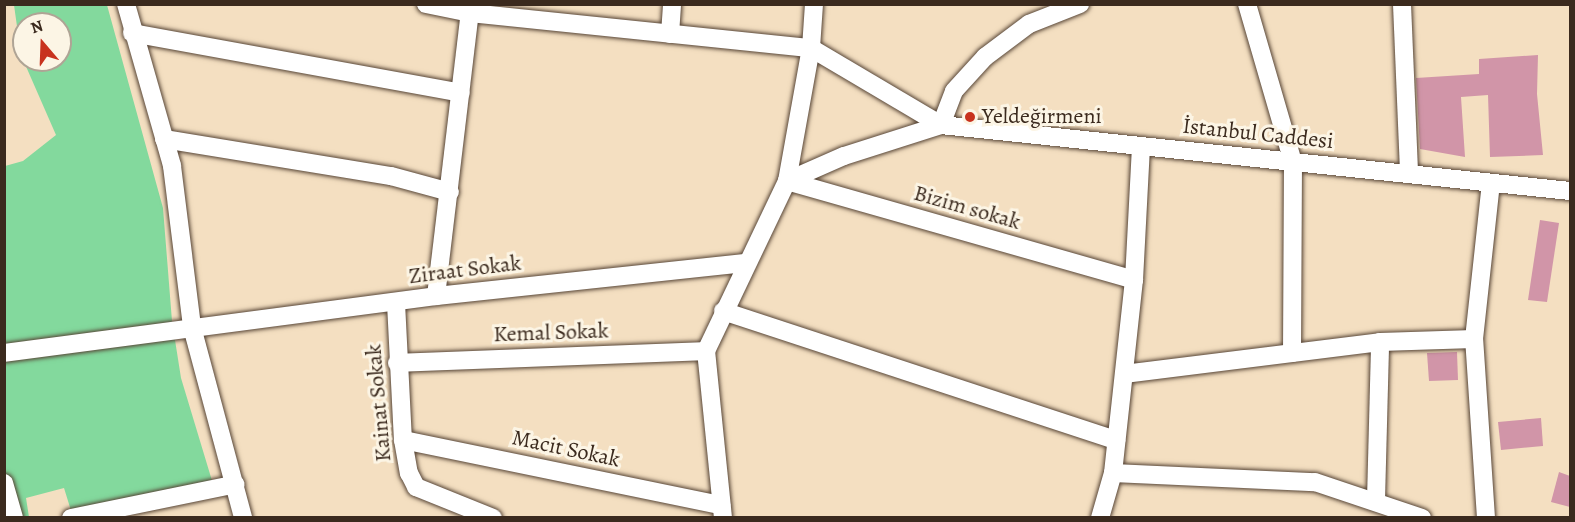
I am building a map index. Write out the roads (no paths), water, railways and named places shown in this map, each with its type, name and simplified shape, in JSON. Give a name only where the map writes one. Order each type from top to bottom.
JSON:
[{"type":"street","points":[[126,4],[132,33],[172,166],[192,327],[236,484],[243,518]]},
{"type":"street","points":[[426,4],[811,48],[941,125]]},
{"type":"street","points":[[670,33],[672,4]]},
{"type":"street","points":[[722,511],[706,351],[745,263],[787,182],[811,48],[814,4]]},
{"type":"street","points":[[941,125],[954,91],[985,57],[1029,24],[1080,4]]},
{"type":"street","points":[[1247,4],[1293,162],[1292,353]]},
{"type":"street","points":[[1402,4],[1409,174]]},
{"type":"street","points":[[436,296],[471,9]]},
{"type":"street","points":[[132,33],[461,93]]},
{"type":"street","points":[[787,182],[844,156],[941,125]]},
{"type":"street","name":"İstanbul Caddesi","points":[[941,125],[1570,191]]},
{"type":"street","points":[[164,139],[391,176],[450,192]]},
{"type":"street","points":[[1100,518],[1113,473],[1124,374],[1134,280],[1141,146]]},
{"type":"street","name":"Bizim sokak","points":[[787,182],[1134,280]]},
{"type":"street","points":[[1486,518],[1474,339],[1491,183]]},
{"type":"street","name":"Ziraat Sokak","points":[[4,353],[436,296],[745,263]]},
{"type":"street","name":"Kainat Sokak","points":[[396,303],[403,440],[416,487],[493,518]]},
{"type":"street","points":[[723,311],[1116,440]]},
{"type":"street","points":[[1124,374],[1380,342],[1474,339]]},
{"type":"street","points":[[1376,500],[1380,342]]},
{"type":"street","name":"Kemal Sokak","points":[[398,363],[706,351]]},
{"type":"street","name":"Macit Sokak","points":[[403,440],[722,511]]},
{"type":"street","points":[[1113,473],[1316,482],[1376,500],[1422,518]]},
{"type":"street","points":[[4,483],[14,518]]},
{"type":"street","points":[[71,518],[236,484]]},
{"type":"place","name":"Yeldeğirmeni","points":[[970,117]]}]
